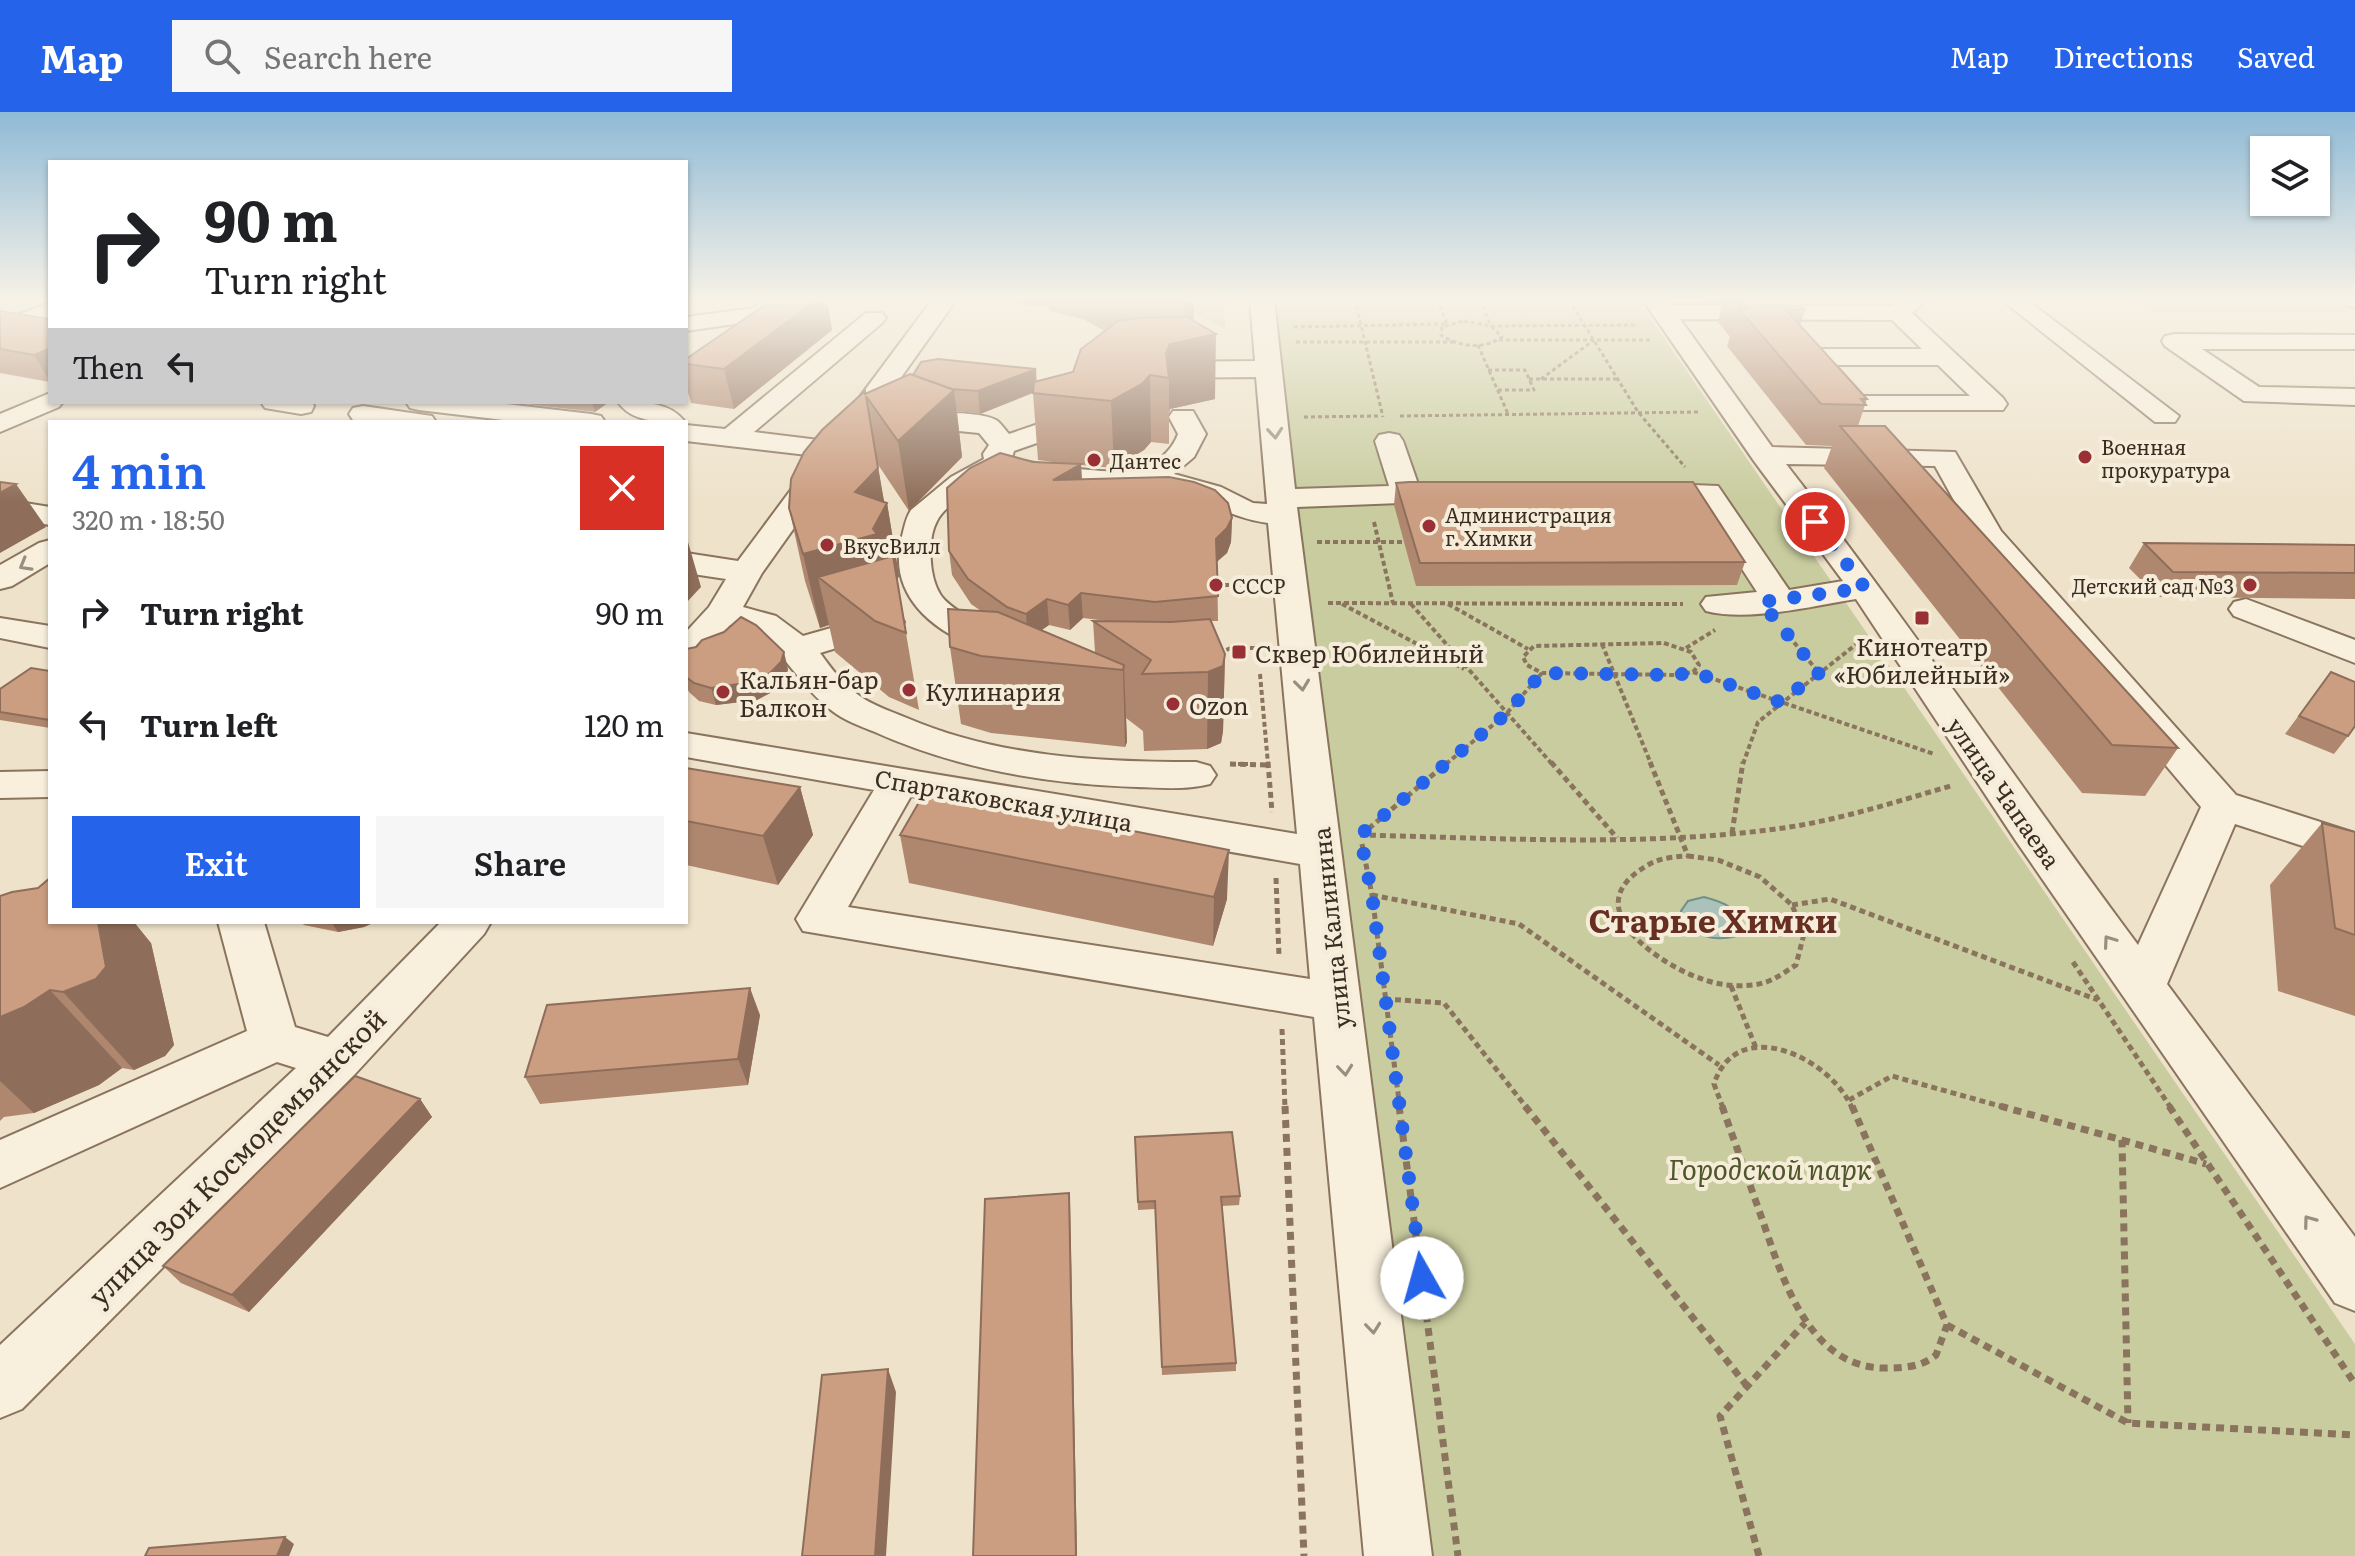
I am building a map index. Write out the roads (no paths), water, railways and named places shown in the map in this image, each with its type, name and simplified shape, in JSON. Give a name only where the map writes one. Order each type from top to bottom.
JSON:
[{"type":"street","points":[[731,438],[815,367]]},
{"type":"street","points":[[712,636],[746,572],[895,367]]},
{"type":"street","points":[[1128,373],[1166,367]]},
{"type":"street","points":[[1261,367],[1269,369]]},
{"type":"street","name":"улица Чапаева","points":[[1694,367],[1865,588],[2142,988],[2355,1284]]},
{"type":"street","points":[[1823,367],[1856,404],[1994,404],[1955,367]]},
{"type":"street","points":[[2101,367],[2165,416]]},
{"type":"street","points":[[2213,367],[2253,395],[2355,397]]},
{"type":"street","name":"улица Калинина","points":[[1269,369],[1292,524],[1329,838],[1362,1001],[1398,1556]]},
{"type":"street","points":[[1022,653],[958,626],[923,596],[914,554],[922,517],[961,483],[1002,454],[1064,424],[1059,398],[1086,381]]},
{"type":"street","points":[[0,424],[48,402]]},
{"type":"street","points":[[288,404],[301,406]]},
{"type":"street","points":[[436,404],[574,420]]},
{"type":"street","points":[[634,404],[660,420]]},
{"type":"street","points":[[363,414],[407,420]]},
{"type":"street","points":[[688,435],[835,450],[919,414],[987,426],[1002,454],[1036,474],[1141,480],[1192,487],[1246,511],[1292,524],[1314,498],[1406,492],[1485,492]]},
{"type":"street","points":[[1141,480],[1173,464],[1188,449],[1192,434],[1183,417]]},
{"type":"street","points":[[1390,424],[1406,492]]},
{"type":"street","points":[[688,437],[737,463],[764,455],[772,443]]},
{"type":"street","points":[[1764,455],[1945,458],[1988,535],[2222,805],[2355,848]]},
{"type":"street","points":[[1612,492],[1707,492],[1770,601]]},
{"type":"street","points":[[0,508],[48,516]]},
{"type":"street","points":[[0,579],[48,551]]},
{"type":"street","points":[[688,563],[746,572]]},
{"type":"street","points":[[1718,604],[1770,601],[1865,588]]},
{"type":"street","points":[[797,649],[934,608]]},
{"type":"street","points":[[2246,609],[2355,652]]},
{"type":"street","points":[[712,636],[764,623],[797,649],[842,701],[905,733],[989,757],[1075,770],[1196,775]]},
{"type":"street","points":[[0,628],[48,637]]},
{"type":"street","name":"Спартаковская улица","points":[[688,745],[1058,808],[1329,838]]},
{"type":"street","points":[[1058,808],[1075,770]]},
{"type":"street","points":[[900,781],[819,919],[1281,993],[1362,1001]]},
{"type":"street","points":[[0,785],[48,784]]},
{"type":"street","points":[[2142,988],[2222,805]]},
{"type":"street","points":[[242,924],[274,1041]]},
{"type":"street","name":"улица Зои Космодемьянской","points":[[2,1381],[337,1060],[466,924]]},
{"type":"street","points":[[0,1165],[274,1041],[337,1060]]},
{"type":"water","points":[[1704,897],[1732,909],[1743,926],[1737,936],[1710,937],[1690,926],[1681,911],[1688,901]]},
{"type":"place","name":"Военная прокуратура","points":[[2085,457]]},
{"type":"place","name":"Дантес","points":[[1094,460]]},
{"type":"place","name":"Администрация г. Химки","points":[[1429,526]]},
{"type":"place","name":"ВкусВилл","points":[[827,545]]},
{"type":"place","name":"СССР","points":[[1216,585]]},
{"type":"place","name":"Детский сад №3","points":[[2250,585]]},
{"type":"place","name":"Кинотеатр «Юбилейный»","points":[[1922,618]]},
{"type":"place","name":"Сквер Юбилейный","points":[[1239,652]]},
{"type":"place","name":"Кулинария","points":[[909,690]]},
{"type":"place","name":"Кальян-бар Балкон","points":[[723,692]]},
{"type":"place","name":"Ozon","points":[[1173,704]]},
{"type":"district","name":"Старые Химки","points":[[1713,919]]},
{"type":"park label","name":"Городской парк","points":[[1770,1168]]}]
